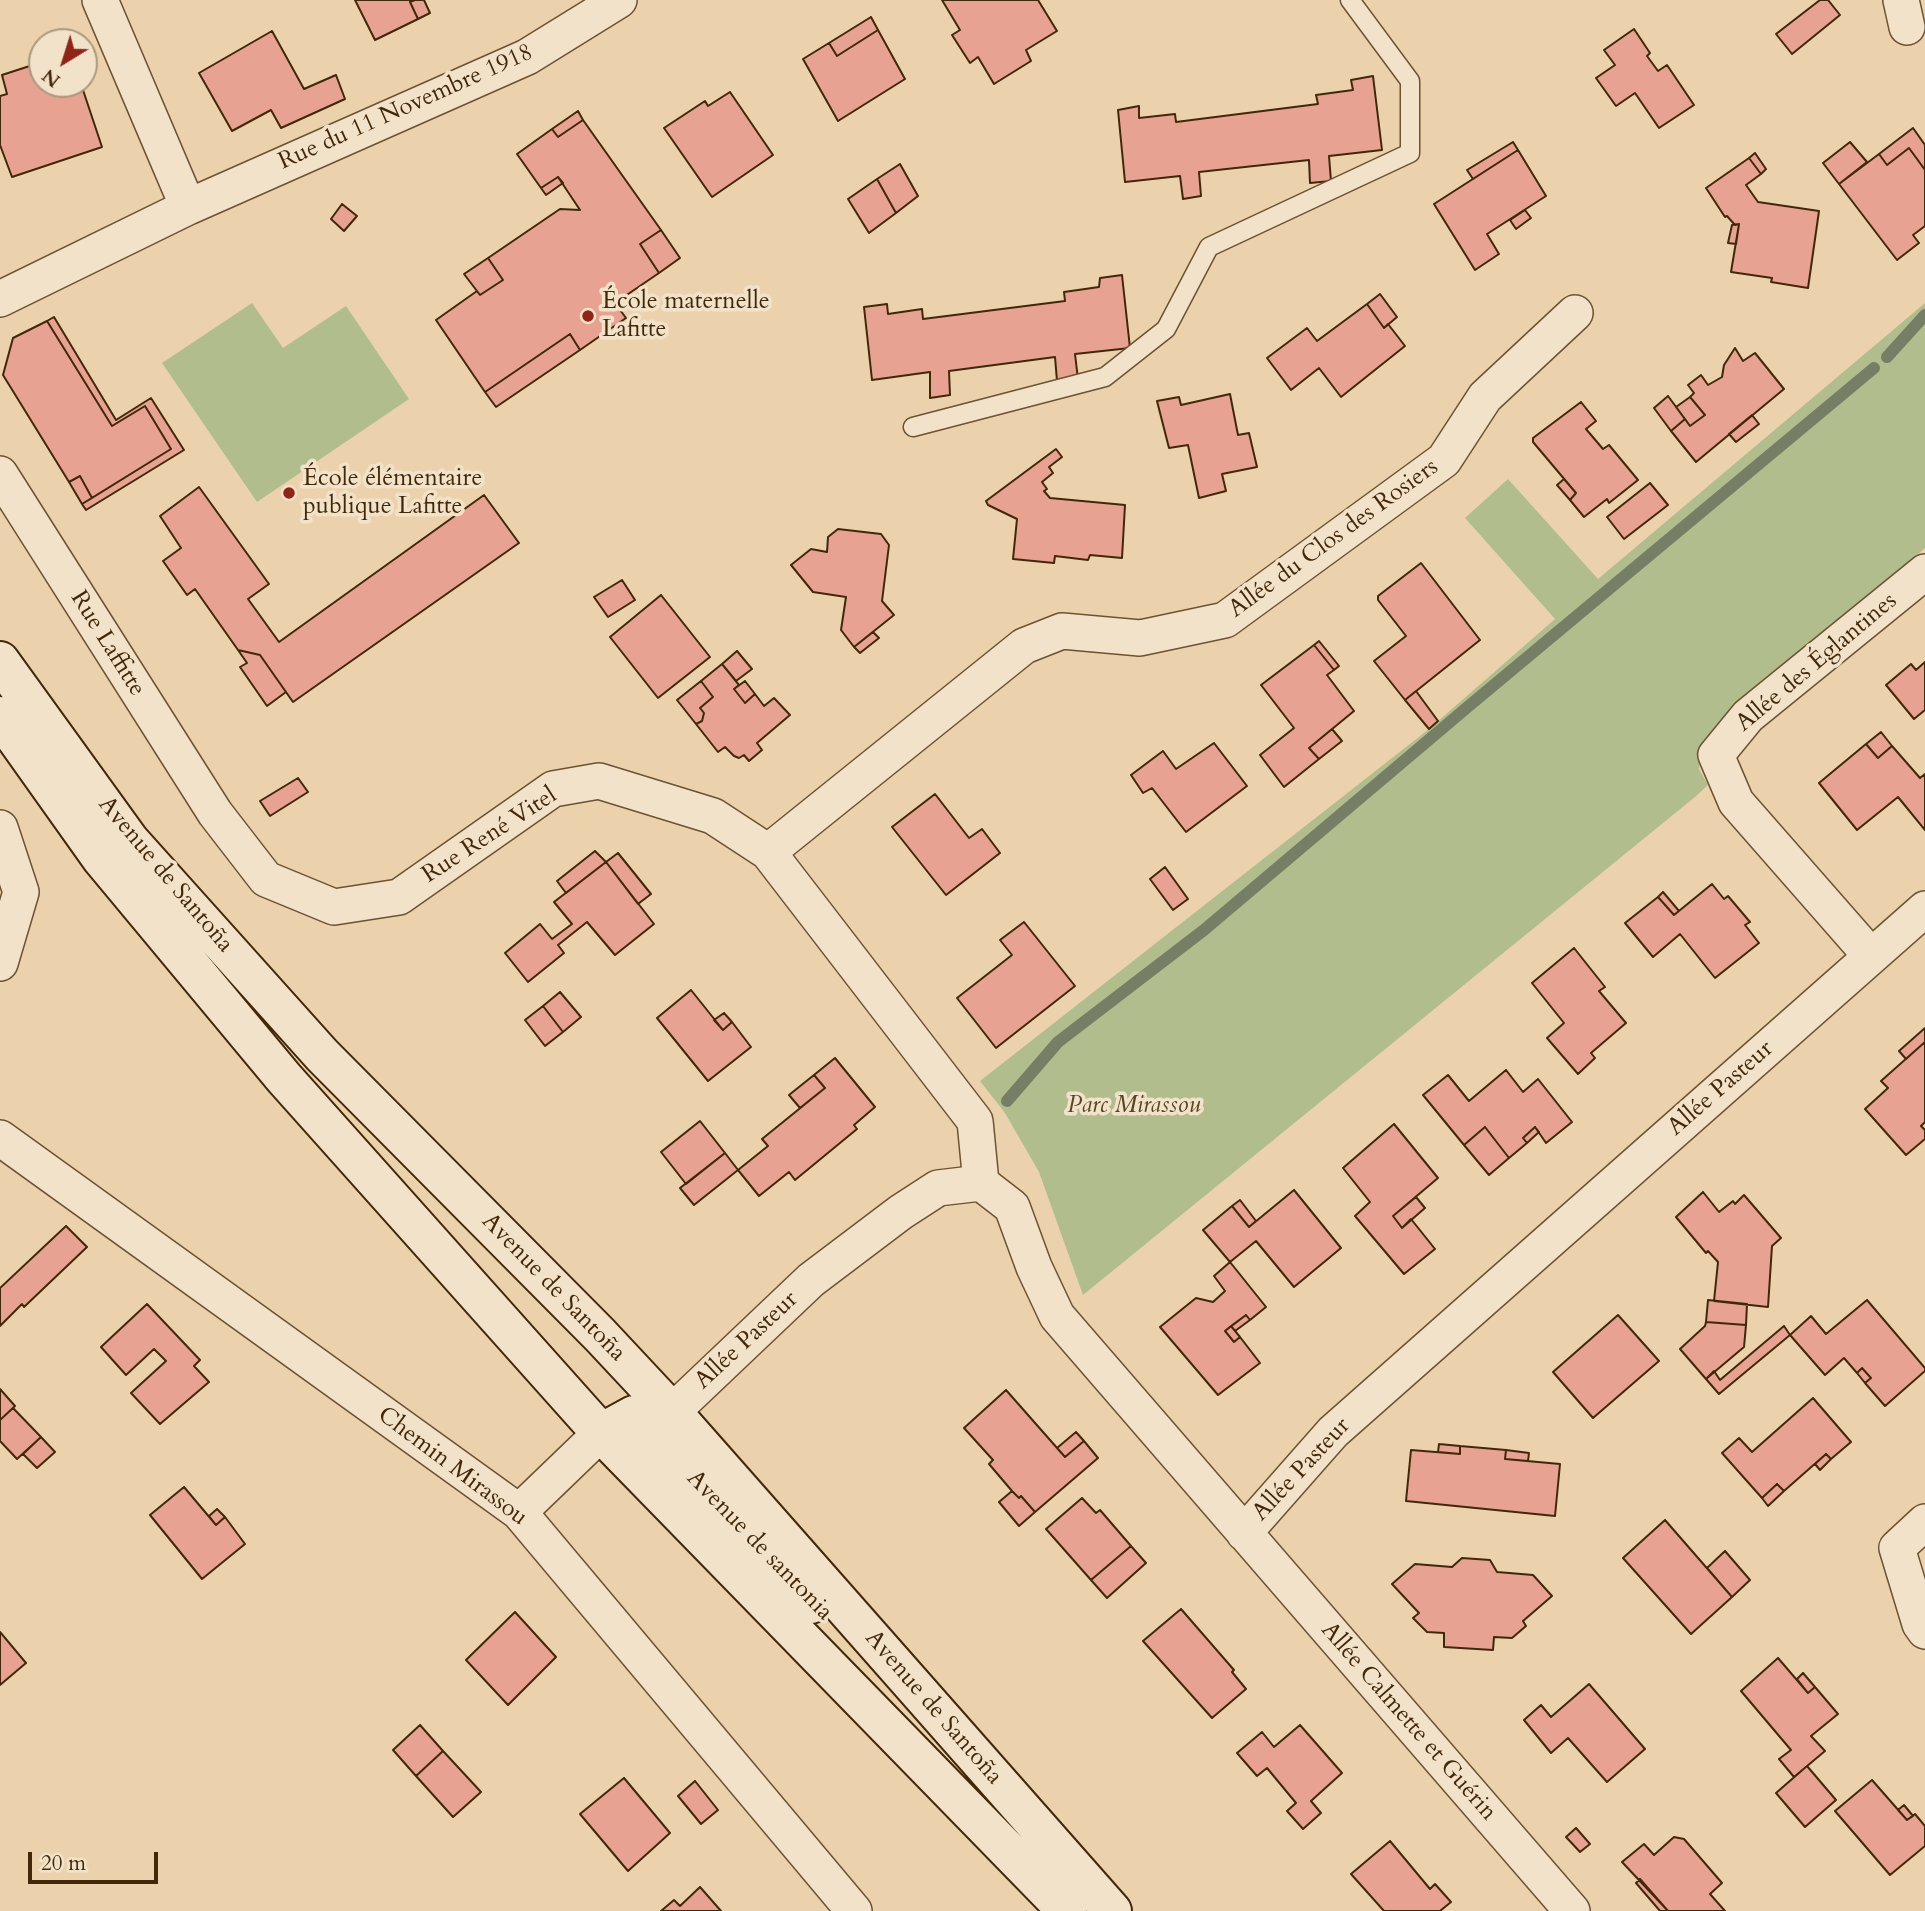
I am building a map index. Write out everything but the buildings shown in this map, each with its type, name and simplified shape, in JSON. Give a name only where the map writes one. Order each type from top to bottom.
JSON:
[{"type":"main road","name":"Avenue de Santoña","points":[[0,661],[130,841],[322,1055],[600,1335],[672,1412],[1112,1911]]},
{"type":"main road","name":"Avenue de Santoña","points":[[0,716],[101,858],[275,1067],[601,1433],[1067,1911]]},
{"type":"main road","name":"Avenue de santonia","points":[[601,1433],[634,1415],[783,1578],[949,1726]]},
{"type":"street","points":[[100,0],[188,207]]},
{"type":"street","name":"Rue du 11 Novembre 1918","points":[[0,299],[188,207],[527,57],[619,0]]},
{"type":"street","name":"Allée du Clos des Rosiers","points":[[768,852],[1024,646],[1062,631],[1140,638],[1225,620],[1444,460],[1485,397],[1575,313]]},
{"type":"street","name":"Rue Laffitte","points":[[0,474],[215,813]]},
{"type":"street","name":"Allée des Églantines","points":[[1871,956],[1736,802],[1716,755],[1748,716],[1925,572]]},
{"type":"street","name":"Rue René Vitel","points":[[215,813],[265,879],[334,907],[399,897],[553,789],[599,781],[713,816],[768,852],[975,1121],[981,1183]]},
{"type":"street","points":[[0,828],[21,892],[0,963]]},
{"type":"street","name":"Allée Pasteur","points":[[672,1412],[811,1280],[901,1212],[938,1188],[981,1183],[1012,1207],[1034,1267],[1057,1317],[1244,1533],[1333,1432],[1925,909]]},
{"type":"street","name":"Chemin Mirassou","points":[[0,1138],[519,1512],[854,1911]]},
{"type":"street","points":[[519,1512],[601,1433]]},
{"type":"street","points":[[1925,1521],[1897,1548],[1920,1624],[1925,1630]]},
{"type":"street","name":"Allée Calmette et Guérin","points":[[1244,1533],[1573,1911]]},
{"type":"lane","points":[[913,427],[1105,377],[1166,329],[1209,247],[1410,153],[1410,80],[1350,0]]},
{"type":"green space","points":[[252,303],[283,348],[346,306],[409,399],[257,502],[162,363]]},
{"type":"green space","name":"Parc Mirassou","points":[[1925,303],[1925,548],[1703,744],[1699,769],[1708,785],[1695,797],[1083,1295],[1039,1172],[1005,1113],[980,1081],[1429,729],[1555,619],[1465,518],[1508,479],[1598,579]]},
{"type":"waterway","points":[[1887,357],[1925,315]]},
{"type":"waterway","points":[[1007,1101],[1058,1042],[1204,930],[1874,368]]},
{"type":"place","name":"École maternelle Lafitte","points":[[588,316]]},
{"type":"place","name":"École élémentaire publique Lafitte","points":[[289,493]]}]
